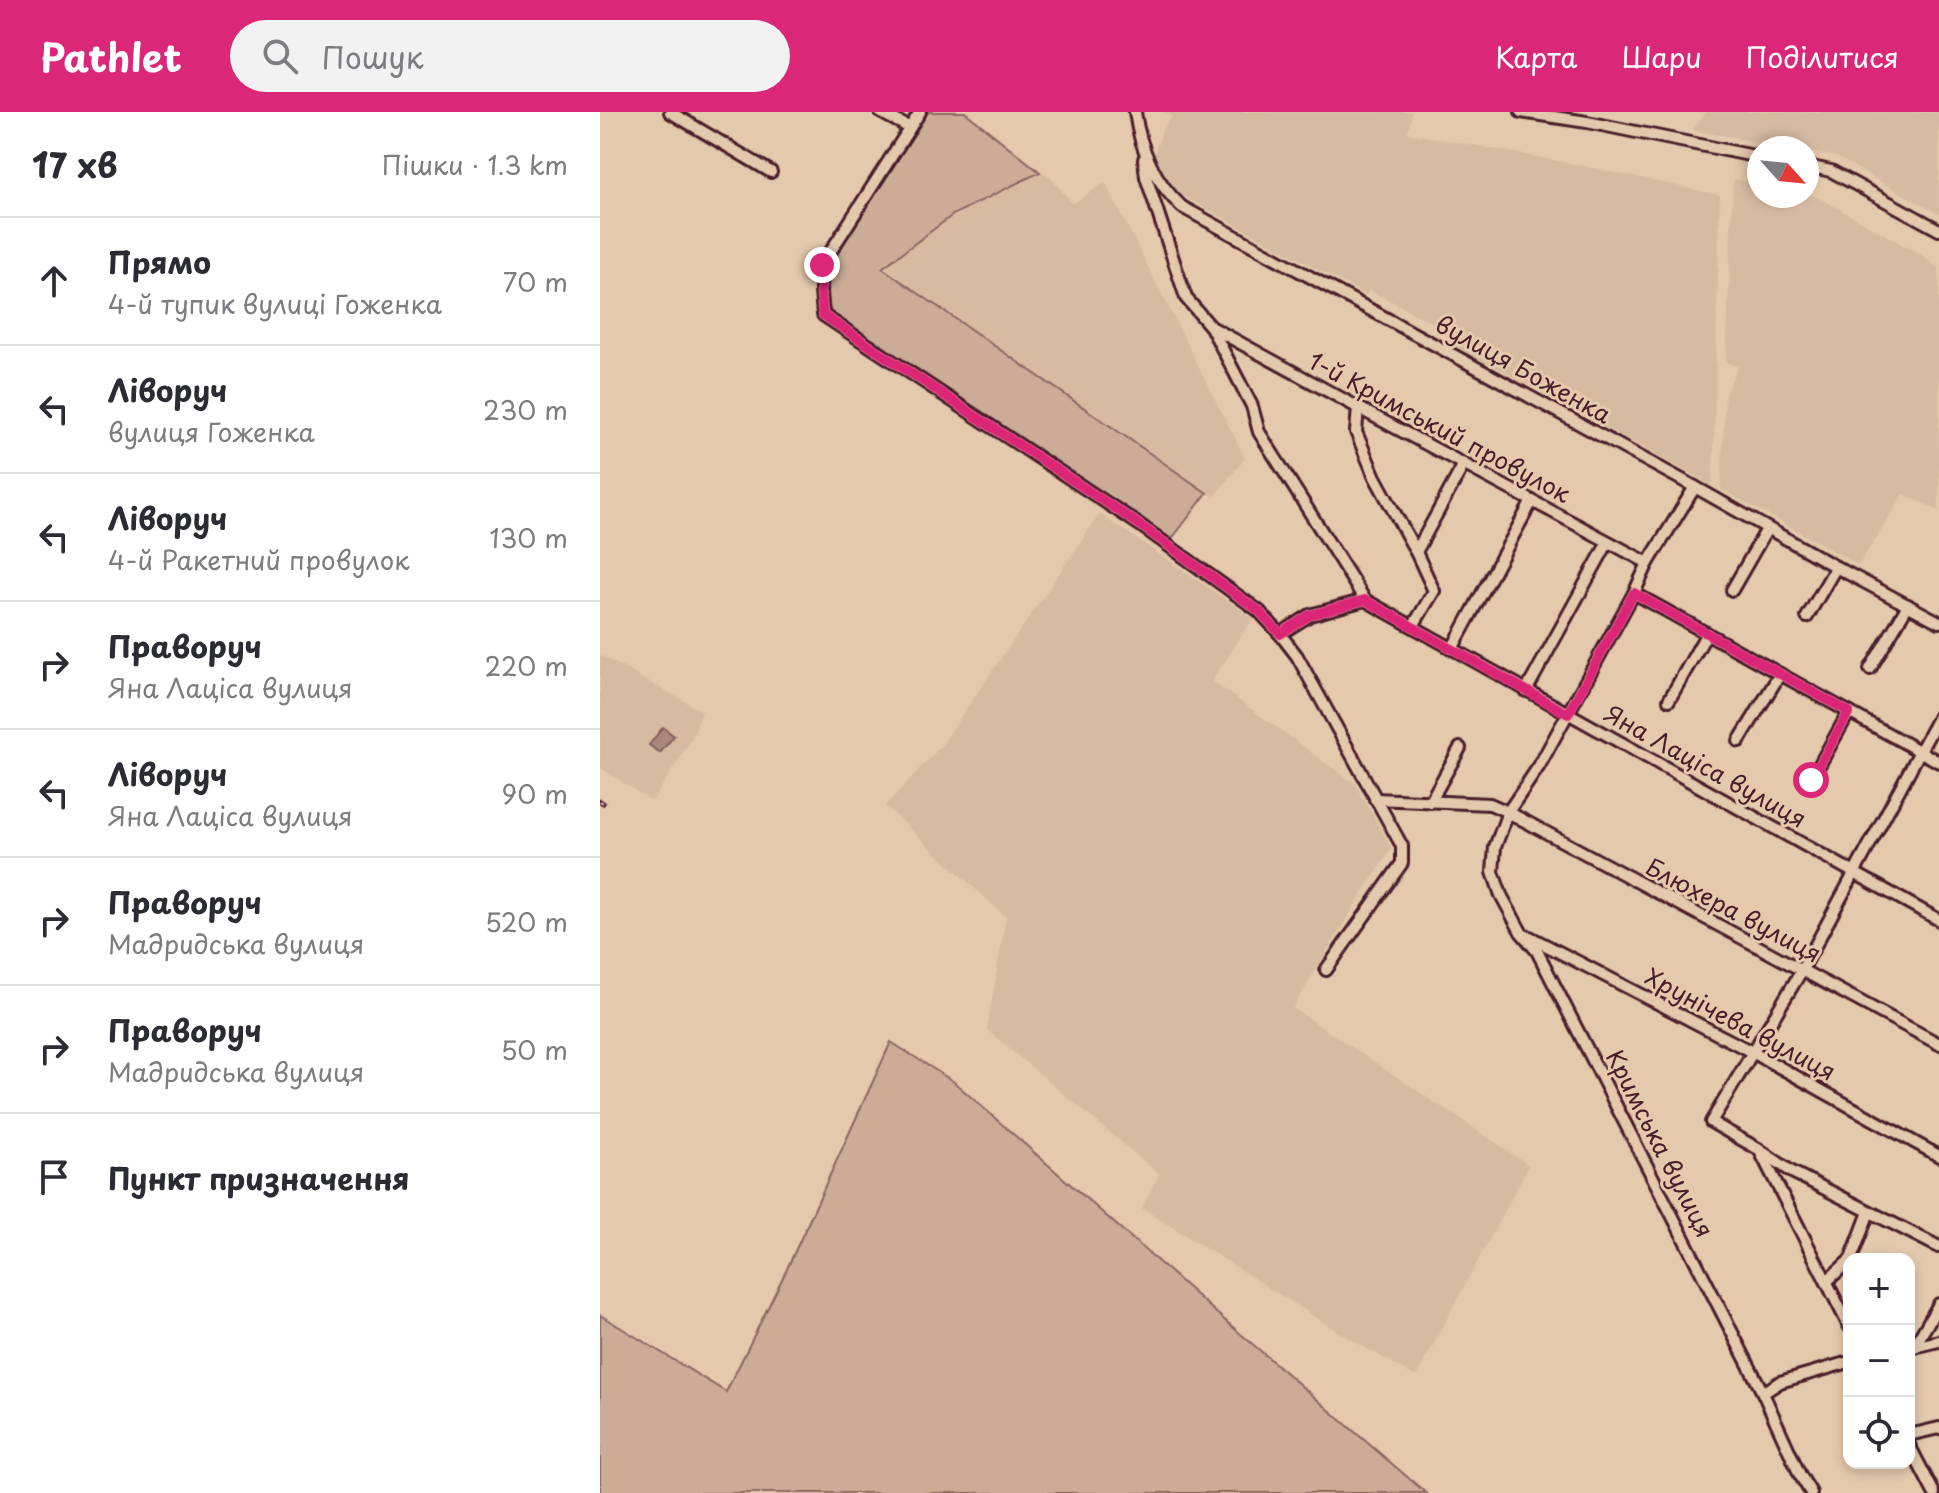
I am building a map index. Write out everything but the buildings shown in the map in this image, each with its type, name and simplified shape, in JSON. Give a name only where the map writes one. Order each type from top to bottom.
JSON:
[{"type":"street","points":[[670,112],[771,172]]},
{"type":"street","points":[[880,112],[910,128]]},
{"type":"street","points":[[920,112],[822,265],[823,315],[1140,525],[1259,611],[1297,656],[1402,846],[1402,863],[1326,970]]},
{"type":"street","name":"вулиця Боженка","points":[[1135,112],[1144,152],[1165,192],[1182,207],[1939,622]]},
{"type":"street","points":[[1521,112],[1747,155]]},
{"type":"street","points":[[1144,152],[1146,177],[1186,298],[1211,327],[1252,406],[1259,432],[1365,600],[1310,615],[1280,634]]},
{"type":"street","points":[[1819,168],[1831,171],[1939,230]]},
{"type":"street","name":"1-й Кримський провулок","points":[[1211,327],[1648,563]]},
{"type":"street","points":[[1358,407],[1356,432],[1375,477],[1434,591],[1413,626]]},
{"type":"street","points":[[1416,552],[1464,464]]},
{"type":"street","name":"Кримська вулиця","points":[[1695,487],[1648,563],[1539,766],[1508,812],[1495,847],[1493,872],[1510,914],[1537,951],[1811,1493]]},
{"type":"street","points":[[1452,649],[1532,501]]},
{"type":"street","points":[[1732,590],[1767,529]]},
{"type":"street","points":[[1526,691],[1608,542]]},
{"type":"street","points":[[1807,617],[1836,567]]},
{"type":"street","points":[[1634,593],[1939,762]]},
{"type":"street","name":"Яна Лаціса вулиця","points":[[1365,600],[1939,920]]},
{"type":"street","points":[[1870,669],[1908,605]]},
{"type":"street","points":[[1669,700],[1707,633]]},
{"type":"street","points":[[1739,741],[1780,674]]},
{"type":"street","points":[[1811,780],[1849,712]]},
{"type":"street","points":[[1939,716],[1802,970],[1711,1122],[1792,1172],[1939,1247]]},
{"type":"street","points":[[1430,802],[1460,748]]},
{"type":"street","name":"Блюхера вулиця","points":[[1375,799],[1490,804],[1939,1044]]},
{"type":"street","name":"Хрунічева вулиця","points":[[1521,932],[1754,1053],[1939,1156]]},
{"type":"street","points":[[1760,1150],[1849,1325]]},
{"type":"street","points":[[1853,1253],[1869,1212]]},
{"type":"street","points":[[1827,1281],[1843,1266]]},
{"type":"street","points":[[1915,1343],[1939,1304]]},
{"type":"street","points":[[1915,1347],[1939,1341]]},
{"type":"street","points":[[1763,1393],[1780,1382],[1843,1364]]},
{"type":"street","points":[[1915,1434],[1939,1428]]},
{"type":"street","points":[[1915,1457],[1934,1493]]},
{"type":"shaded area","points":[[928,112],[965,112],[1040,172],[954,214],[882,268],[1207,493],[1171,540],[834,316],[825,302],[830,265]]},
{"type":"shaded area","points":[[1165,112],[1412,112],[1408,133],[1720,195],[1711,485],[1496,367],[1445,343],[1451,332],[1369,290],[1366,295],[1168,188],[1153,159],[1162,130],[1172,116]]},
{"type":"shaded area","points":[[1706,112],[1939,112],[1939,214],[1836,157],[1819,153],[1819,136],[1747,136],[1747,140],[1693,130]]},
{"type":"shaded area","points":[[1040,172],[1047,174],[1073,204],[1105,182],[1245,458],[1215,496],[882,268],[954,214]]},
{"type":"shaded area","points":[[1733,179],[1747,182],[1747,208],[1819,208],[1819,198],[1925,257],[1939,269],[1939,511],[1904,494],[1859,565],[1721,489],[1725,394],[1738,367],[1726,362]]},
{"type":"shaded area","points":[[1100,514],[1253,618],[1212,681],[1355,784],[1392,849],[1293,1008],[1529,1165],[1416,1377],[1142,1208],[1159,1174],[987,1030],[1006,917],[885,806],[940,747]]},
{"type":"shaded area","points":[[600,655],[702,711],[692,739],[652,802],[600,767]]},
{"type":"shaded area","points":[[663,727],[674,736],[660,753],[649,745]]},
{"type":"shaded area","points":[[891,1042],[954,1082],[1426,1493],[600,1493],[600,1315],[726,1392],[786,1271]]},
{"type":"route","points":[[822,265],[823,315],[1140,525],[1259,611],[1280,634],[1310,615],[1365,600],[1568,714],[1634,593],[1849,712],[1811,780]]}]
